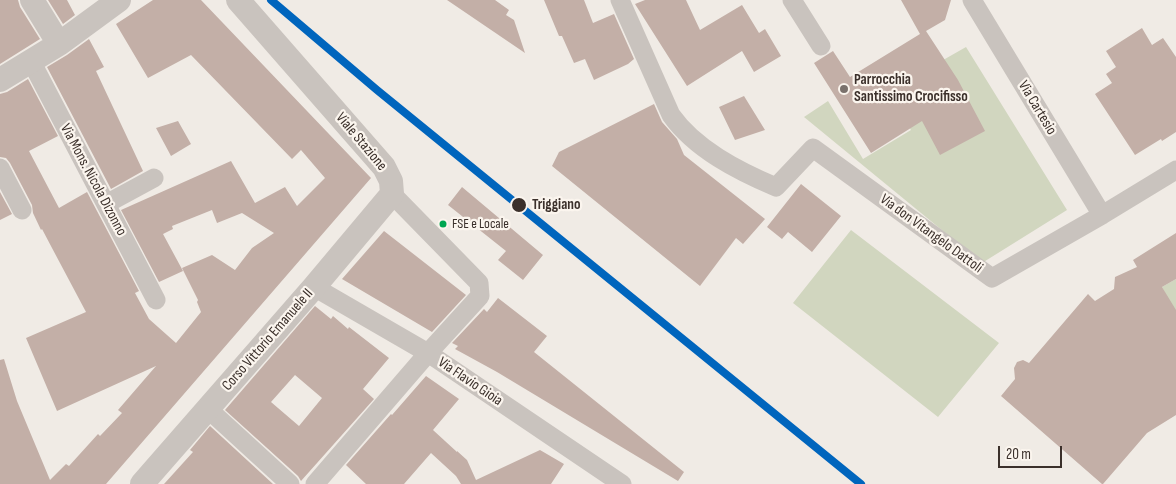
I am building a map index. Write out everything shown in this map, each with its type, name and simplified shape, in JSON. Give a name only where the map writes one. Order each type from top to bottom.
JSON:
[{"type":"street","points":[[32,0],[59,44]]},
{"type":"street","name":"Viale Stazione","points":[[238,0],[384,167],[391,182],[392,194],[479,283],[480,296],[428,353]]},
{"type":"street","name":"Via don Vitangelo Dattoli","points":[[620,0],[671,115],[685,132],[708,151],[751,176],[776,186],[813,148],[992,278],[1176,170]]},
{"type":"street","points":[[792,0],[821,46]]},
{"type":"street","name":"Via Cartesio","points":[[972,0],[1102,215]]},
{"type":"street","points":[[0,80],[59,44],[117,1]]},
{"type":"street","name":"Via Mons. Nicola Dizonno","points":[[31,61],[156,300]]},
{"type":"street","points":[[0,168],[22,210]]},
{"type":"street","points":[[106,204],[154,178]]},
{"type":"street","name":"Corso Vittorio Emanuele II","points":[[142,484],[314,287],[392,194]]},
{"type":"street","name":"Via Flavio Gioia","points":[[314,287],[428,353],[618,483]]},
{"type":"street","points":[[315,484],[428,353]]},
{"type":"street","points":[[208,409],[290,484]]},
{"type":"green space","points":[[966,47],[1067,210],[982,263],[804,117],[828,101],[863,159],[911,130],[887,92]]},
{"type":"green space","points":[[851,230],[999,343],[938,417],[793,303]]},
{"type":"green space","points":[[1176,279],[1176,318],[1162,287]]},
{"type":"building","points":[[0,0],[18,0],[20,7],[40,39],[0,64]]},
{"type":"building","points":[[48,0],[67,0],[75,15],[63,24]]},
{"type":"building","points":[[153,0],[201,0],[371,178],[106,484],[0,484],[0,360],[4,359],[17,401],[50,480],[66,464],[69,466],[98,434],[100,436],[122,413],[118,410],[156,366],[57,411],[26,338],[86,312],[41,230],[33,213],[32,205],[10,163],[6,158],[0,157],[0,94],[7,92],[28,79],[58,136],[29,151],[59,208],[87,192],[139,291],[135,293],[149,319],[176,343],[201,312],[198,300],[182,268],[212,255],[235,270],[252,248],[274,233],[242,213],[217,223],[212,210],[172,226],[173,229],[163,234],[183,271],[159,282],[121,210],[231,161],[255,203],[285,187],[297,206],[325,178],[301,150],[292,159],[191,55],[148,78],[116,24]]},
{"type":"building","points":[[447,0],[495,0],[509,10],[506,15],[514,20],[525,53]]},
{"type":"building","points":[[544,0],[584,0],[593,23],[614,14],[634,59],[628,64],[594,80],[585,59],[574,63],[562,36],[559,36]]},
{"type":"building","points":[[645,0],[686,0],[700,30],[742,5],[759,33],[765,29],[781,56],[754,72],[742,51],[687,86],[635,4]]},
{"type":"building","points":[[901,0],[951,0],[945,20],[926,31],[958,80],[985,131],[940,155],[922,121],[871,153],[814,63],[833,51],[850,77],[920,34]]},
{"type":"building","points":[[1142,28],[1152,45],[1163,38],[1176,57],[1176,132],[1135,155],[1095,94],[1112,83],[1106,74],[1116,67],[1106,51]]},
{"type":"building","points":[[89,39],[104,67],[96,71],[143,171],[111,189],[47,67]]},
{"type":"building","points":[[744,96],[765,130],[735,140],[719,107]]},
{"type":"building","points":[[654,104],[662,122],[677,139],[684,155],[765,219],[743,244],[736,238],[700,286],[552,166],[559,152]]},
{"type":"building","points":[[178,121],[191,144],[171,156],[156,128]]},
{"type":"building","points":[[801,184],[841,216],[812,252],[788,232],[782,239],[767,227]]},
{"type":"building","points":[[462,187],[543,255],[523,280],[498,260],[506,251],[448,205]]},
{"type":"building","points":[[0,192],[12,214],[0,220]]},
{"type":"building","points":[[384,231],[466,295],[432,332],[342,279]]},
{"type":"building","points":[[1176,233],[1176,279],[1162,287],[1176,310],[1176,415],[1147,433],[1102,484],[1001,396],[1015,379],[1014,368],[1017,362],[1023,360],[1029,363],[1088,294],[1095,301],[1114,289],[1115,277],[1137,267],[1133,260]]},
{"type":"building","points":[[498,298],[547,336],[534,352],[684,472],[678,481],[497,372],[455,349],[458,346],[452,343],[484,309],[487,312]]},
{"type":"building","points":[[315,306],[331,319],[333,316],[348,329],[349,327],[389,358],[363,389],[374,399],[301,481],[298,476],[225,410]],"holes":[[[295,375],[322,398],[299,426],[271,402]]]},
{"type":"building","points":[[426,376],[459,399],[433,430],[467,460],[476,480],[540,450],[564,464],[551,484],[461,484],[456,476],[431,453],[404,484],[366,484],[346,465]]},
{"type":"building","points":[[210,426],[273,484],[164,484],[193,452],[190,450]]},
{"type":"transit line","points":[[271,0],[377,90],[861,484]]},
{"type":"place","name":"Parrocchia Santissimo Crocifisso","points":[[844,89]]},
{"type":"place","name":"Triggiano","points":[[519,205]]},
{"type":"place","name":"FSE e Locale","points":[[443,224]]}]
